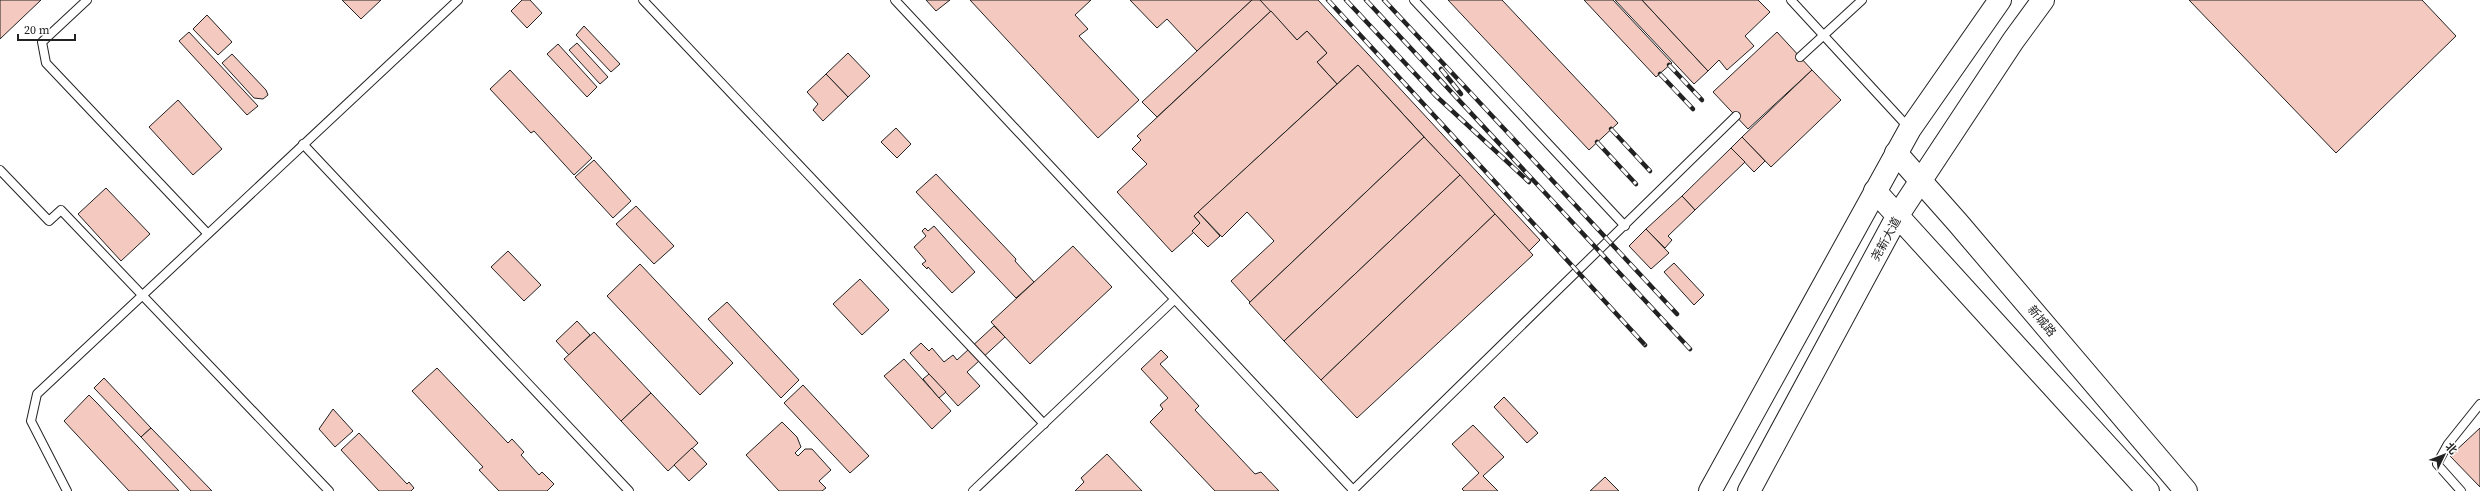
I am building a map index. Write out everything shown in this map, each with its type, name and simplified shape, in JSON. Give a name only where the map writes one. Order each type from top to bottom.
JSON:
[{"type":"main road","points":[[1710,491],[1910,129],[2000,0]]},
{"type":"main road","name":"尧新大道","points":[[1749,491],[1898,215],[2013,41],[2043,0]]},
{"type":"main road","name":"新城路","points":[[1896,153],[2186,491]]},
{"type":"main road","points":[[1875,191],[2148,491]]},
{"type":"lane","points":[[87,0],[42,42],[46,63],[207,233]]},
{"type":"lane","points":[[67,491],[31,421],[37,394],[207,233],[458,0]]},
{"type":"lane","points":[[643,0],[1044,424]]},
{"type":"lane","points":[[895,0],[1353,491],[1736,116]]},
{"type":"lane","points":[[1414,0],[1625,226]]},
{"type":"lane","points":[[1792,0],[1910,129]]},
{"type":"lane","points":[[1800,57],[1862,0]]},
{"type":"lane","points":[[304,144],[629,491]]},
{"type":"lane","points":[[0,170],[49,221],[61,210],[329,491]]},
{"type":"lane","points":[[973,491],[1174,300]]},
{"type":"lane","points":[[2461,491],[2437,464],[2448,444],[2480,404]]},
{"type":"building","points":[[0,0],[41,0],[0,39]]},
{"type":"building","points":[[342,0],[381,0],[361,19]]},
{"type":"building","points":[[522,0],[530,0],[542,13],[527,28],[511,11]]},
{"type":"building","points":[[926,0],[950,0],[936,11]]},
{"type":"building","points":[[970,0],[1091,0],[1075,15],[1088,29],[1079,36],[1139,100],[1098,138]]},
{"type":"building","points":[[1130,0],[1252,0],[1197,51],[1167,19],[1157,28]]},
{"type":"building","points":[[1252,0],[1260,0],[1271,11],[1157,117],[1142,102]]},
{"type":"building","points":[[1260,0],[1318,0],[1540,240],[1529,251],[1358,65],[1337,84],[1317,62],[1327,53],[1307,31],[1297,40]]},
{"type":"building","points":[[1448,0],[1502,0],[1618,123],[1589,150]]},
{"type":"building","points":[[1584,0],[1613,0],[1672,63],[1656,77]]},
{"type":"building","points":[[1615,0],[1642,0],[1708,71],[1694,84]]},
{"type":"building","points":[[1642,0],[1758,0],[1770,12],[1745,36],[1754,46],[1727,70],[1719,60],[1708,71]]},
{"type":"building","points":[[2189,0],[2422,0],[2456,36],[2336,153]]},
{"type":"building","points":[[1271,11],[1297,40],[1307,31],[1327,53],[1317,62],[1337,84],[1194,216],[1200,223],[1192,231],[1194,232],[1172,252],[1117,192],[1147,164],[1132,149],[1141,140],[1137,136]]},
{"type":"building","points":[[207,15],[232,42],[218,55],[193,29]]},
{"type":"building","points":[[584,26],[620,64],[611,72],[576,35]]},
{"type":"building","points":[[189,32],[258,106],[247,115],[179,41]]},
{"type":"building","points":[[1777,32],[1812,70],[1748,129],[1713,92]]},
{"type":"building","points":[[577,43],[608,77],[600,84],[569,50]]},
{"type":"building","points":[[558,44],[597,87],[587,97],[547,54]]},
{"type":"building","points":[[848,53],[870,76],[848,97],[826,74]]},
{"type":"building","points":[[232,54],[266,90],[268,95],[263,99],[254,98],[222,63]]},
{"type":"building","points":[[1358,65],[1424,137],[1250,302],[1231,281],[1274,241],[1247,212],[1222,237],[1198,212]]},
{"type":"building","points":[[510,70],[592,158],[574,175],[534,131],[531,133],[490,89]]},
{"type":"building","points":[[1812,70],[1841,100],[1771,167],[1742,137]]},
{"type":"building","points":[[826,74],[848,97],[823,121],[813,110],[818,104],[807,92]]},
{"type":"building","points":[[178,100],[222,149],[193,175],[149,127]]},
{"type":"building","points":[[896,128],[911,144],[897,158],[881,142]]},
{"type":"building","points":[[1424,137],[1460,175],[1284,341],[1249,303]]},
{"type":"building","points":[[1742,137],[1765,161],[1754,172],[1731,148]]},
{"type":"building","points":[[1731,148],[1745,162],[1695,210],[1682,196]]},
{"type":"building","points":[[594,160],[631,201],[613,218],[575,177]]},
{"type":"building","points":[[936,174],[1016,259],[1015,261],[1034,282],[1016,298],[916,192]]},
{"type":"building","points":[[1460,175],[1495,214],[1321,380],[1284,341]]},
{"type":"building","points":[[106,188],[150,234],[121,261],[78,214]]},
{"type":"building","points":[[1682,196],[1695,210],[1668,236],[1672,240],[1665,248],[1646,229]]},
{"type":"building","points":[[636,206],[674,246],[654,264],[616,224]]},
{"type":"building","points":[[1198,212],[1220,236],[1208,247],[1192,231],[1200,223],[1194,216]]},
{"type":"building","points":[[1495,214],[1533,255],[1357,418],[1321,380]]},
{"type":"building","points":[[934,226],[975,272],[952,293],[928,267],[927,269],[922,264],[926,261],[914,247],[926,236],[922,231],[925,228],[928,231]]},
{"type":"building","points":[[1646,229],[1669,253],[1651,269],[1629,246]]},
{"type":"building","points":[[1073,246],[1112,287],[1030,364],[991,322]]},
{"type":"building","points":[[508,251],[541,285],[524,301],[491,267]]},
{"type":"building","points":[[1674,263],[1704,295],[1694,305],[1664,272]]},
{"type":"building","points":[[640,264],[733,363],[700,395],[607,296]]},
{"type":"building","points":[[860,279],[889,310],[862,335],[833,304]]},
{"type":"building","points":[[727,302],[799,380],[781,398],[708,319]]},
{"type":"building","points":[[577,321],[590,335],[569,355],[556,341]]},
{"type":"building","points":[[994,326],[1005,337],[967,372],[980,386],[958,406],[910,353],[921,343],[929,351],[932,348],[944,362],[953,355],[957,360]]},
{"type":"building","points":[[594,332],[651,393],[621,421],[564,359]]},
{"type":"building","points":[[1161,350],[1168,357],[1160,364],[1199,406],[1195,410],[1255,474],[1261,472],[1279,491],[1215,491],[1150,422],[1163,409],[1160,405],[1168,398],[1141,369]]},
{"type":"building","points":[[904,359],[951,411],[932,429],[884,376]]},
{"type":"building","points":[[437,368],[508,443],[512,439],[524,452],[521,455],[539,475],[542,472],[554,484],[547,491],[499,491],[479,470],[483,467],[412,391]]},
{"type":"building","points":[[929,374],[946,392],[939,398],[923,379]]},
{"type":"building","points":[[104,378],[151,428],[141,437],[94,388]]},
{"type":"building","points":[[803,385],[869,456],[850,473],[784,403]]},
{"type":"building","points":[[651,393],[698,443],[668,471],[621,421]]},
{"type":"building","points":[[89,395],[179,491],[129,491],[64,421]]},
{"type":"building","points":[[1504,397],[1538,433],[1527,443],[1494,407]]},
{"type":"building","points":[[333,409],[353,431],[335,447],[319,429]]},
{"type":"building","points":[[782,422],[797,437],[801,447],[795,453],[798,456],[805,449],[812,449],[831,470],[819,481],[826,488],[822,491],[779,491],[746,455]]},
{"type":"building","points":[[1473,425],[1504,457],[1483,476],[1498,491],[1464,491],[1462,489],[1479,473],[1452,444]]},
{"type":"building","points":[[151,428],[212,491],[191,491],[141,437]]},
{"type":"building","points":[[2480,428],[2480,487],[2450,456]]},
{"type":"building","points":[[359,433],[407,484],[409,482],[414,488],[411,491],[379,491],[341,450]]},
{"type":"building","points":[[692,448],[707,464],[689,481],[674,465]]},
{"type":"building","points":[[1107,454],[1142,491],[1075,491],[1084,482],[1081,478]]},
{"type":"building","points":[[1605,477],[1619,491],[1590,491]]},
{"type":"railway","points":[[1328,0],[1645,345]]},
{"type":"railway","points":[[1346,0],[1435,95],[1529,182]]},
{"type":"railway","points":[[1366,0],[1690,349]]},
{"type":"railway","points":[[1384,0],[1677,314]]},
{"type":"railway","points":[[1669,65],[1702,100]]},
{"type":"railway","points":[[1441,69],[1461,94]]},
{"type":"railway","points":[[1660,74],[1693,109]]},
{"type":"railway","points":[[1611,129],[1650,171]]},
{"type":"railway","points":[[1597,142],[1636,184]]}]
